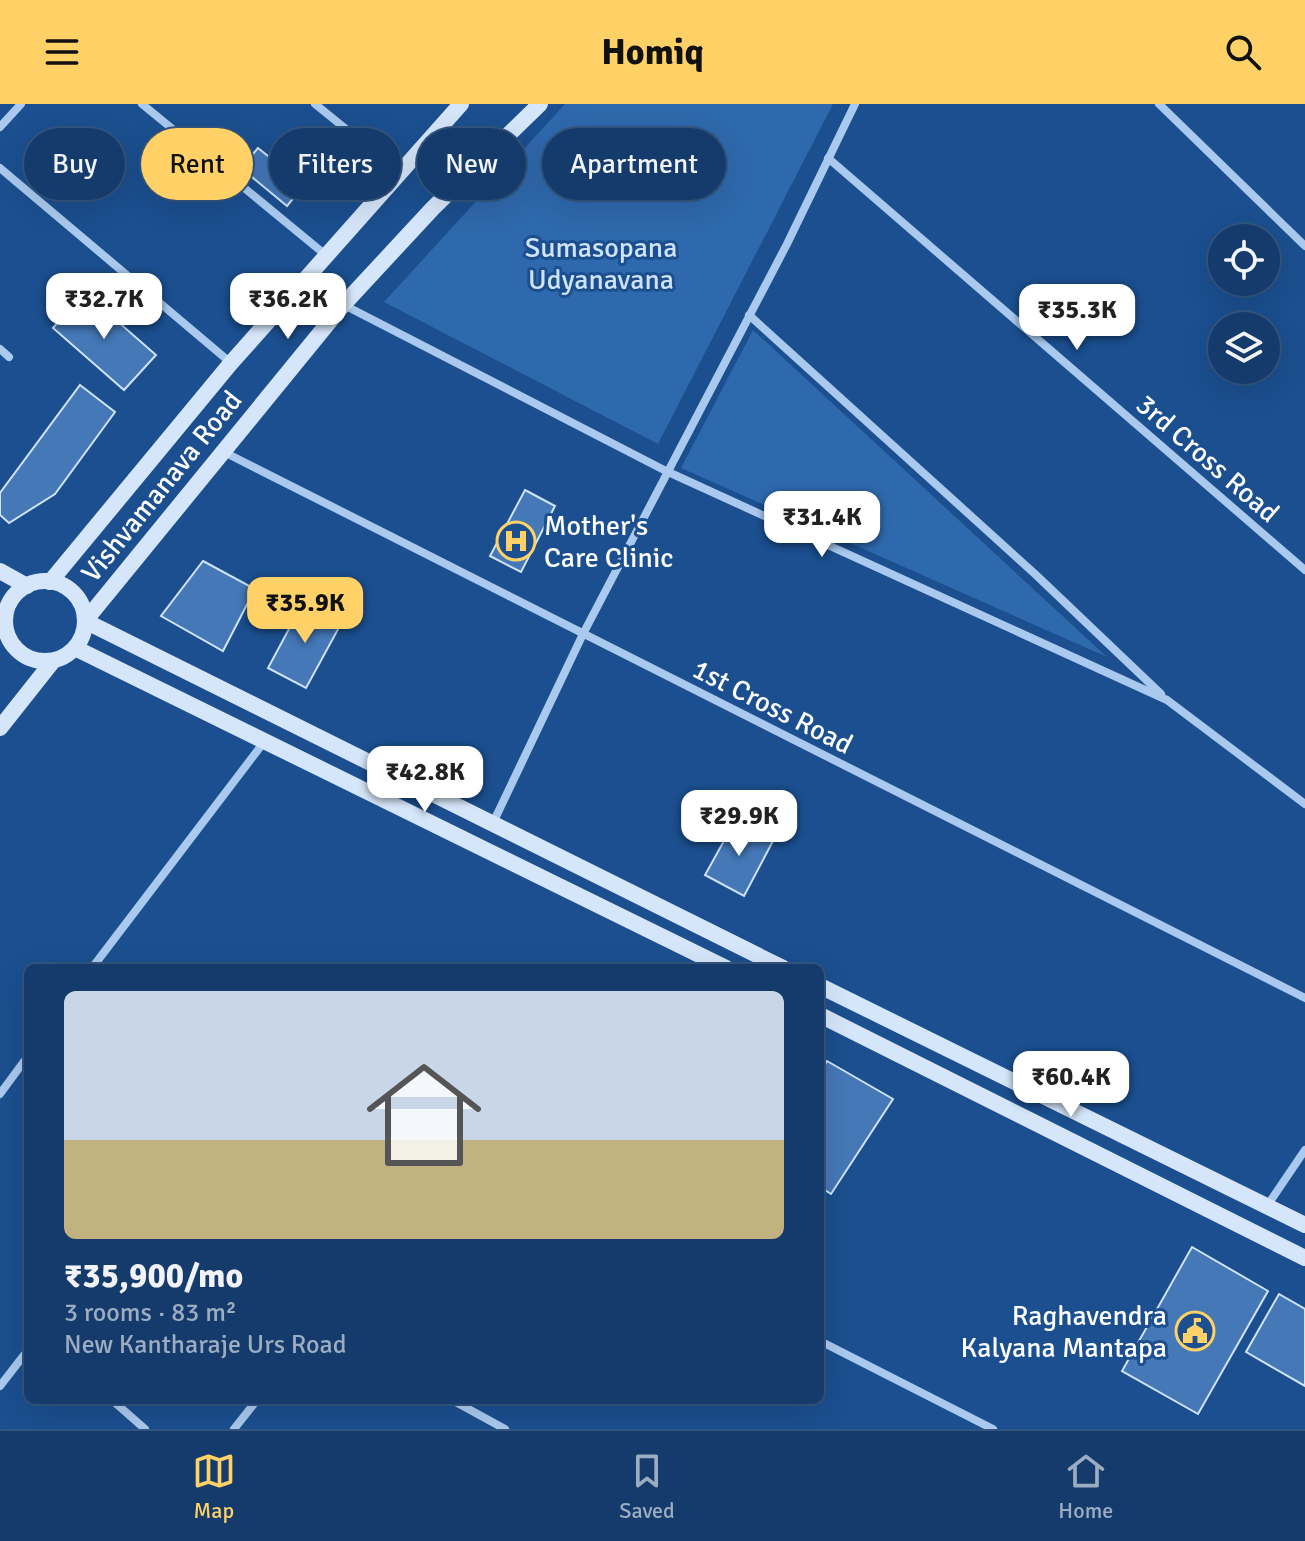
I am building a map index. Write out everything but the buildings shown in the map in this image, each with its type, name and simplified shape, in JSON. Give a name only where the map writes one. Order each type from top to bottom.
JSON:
[{"type":"main road","name":"Vishvamanava Road","points":[[401,170],[461,104]]},
{"type":"main road","name":"Vishvamanava Road","points":[[85,621],[343,305],[433,208],[540,104]]},
{"type":"main road","name":"Vishvamanava Road","points":[[50,582],[231,363],[375,200]]},
{"type":"main road","points":[[0,571],[27,586]]},
{"type":"main road","points":[[0,728],[53,661],[75,648],[84,631],[85,621],[78,599],[71,591],[50,582],[27,586],[9,604],[3,618],[5,645],[40,661],[53,661]]},
{"type":"main road","points":[[85,621],[775,964]]},
{"type":"main road","points":[[75,648],[718,964]]},
{"type":"main road","points":[[824,988],[1305,1225]]},
{"type":"main road","points":[[824,1017],[1305,1258]]},
{"type":"street","points":[[0,127],[21,104]]},
{"type":"street","points":[[142,104],[328,256]]},
{"type":"street","points":[[315,104],[345,128]]},
{"type":"street","points":[[492,825],[583,634],[855,104]]},
{"type":"street","points":[[1159,104],[1305,246]]},
{"type":"street","name":"3rd Cross Road","points":[[828,158],[1305,570]]},
{"type":"street","points":[[0,168],[231,363]]},
{"type":"street","points":[[343,305],[666,471],[1167,700]]},
{"type":"street","points":[[749,315],[1035,574],[1167,700],[1305,804]]},
{"type":"street","name":"1st Cross Road","points":[[222,451],[1305,998]]},
{"type":"street","points":[[95,964],[264,742]]},
{"type":"street","points":[[0,1094],[24,1061]]},
{"type":"street","points":[[1267,1206],[1305,1150]]},
{"type":"street","points":[[824,1343],[993,1429]]},
{"type":"street","points":[[0,1386],[24,1355]]},
{"type":"street","points":[[117,1404],[145,1429]]},
{"type":"street","points":[[234,1429],[254,1404]]},
{"type":"street","points":[[459,1404],[505,1429]]},
{"type":"green space","name":"Sumasopana Udyanavana","points":[[565,104],[833,104],[658,444],[384,302],[477,200],[526,200],[526,147],[542,129],[542,200],[726,200],[726,128],[543,128]]},
{"type":"green space","points":[[753,330],[1107,657],[681,468]]},
{"type":"place","name":"Mother's Care Clinic","points":[[516,541]]},
{"type":"place","name":"Raghavendra Kalyana Mantapa","points":[[1195,1331]]}]
